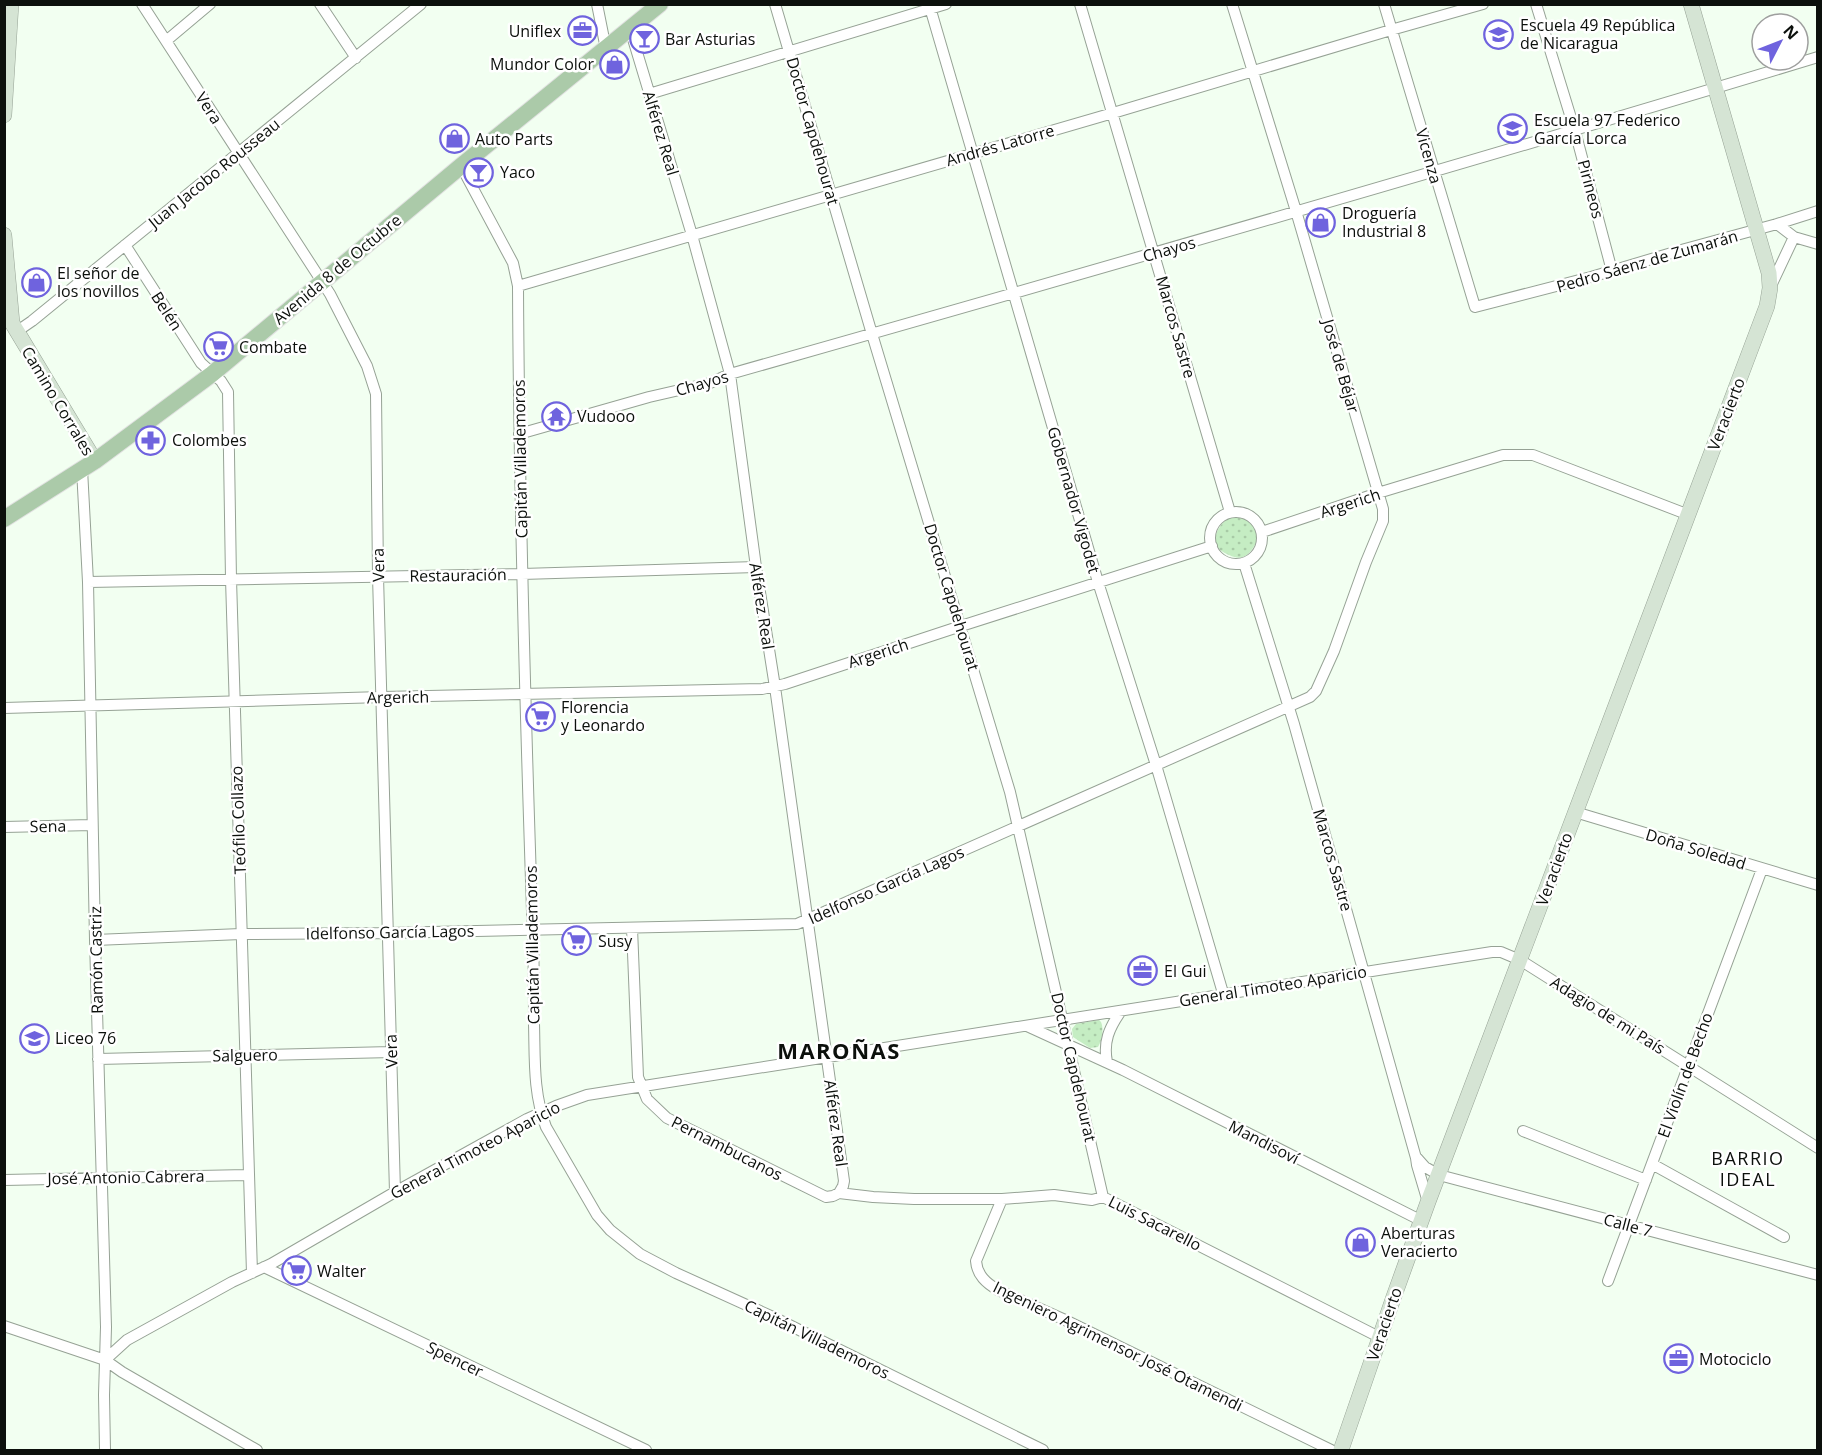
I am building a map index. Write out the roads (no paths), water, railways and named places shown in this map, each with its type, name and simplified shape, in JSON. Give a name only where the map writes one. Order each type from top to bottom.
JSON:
[{"type":"main road","name":"Avenida 8 de Octubre","points":[[4,519],[88,465],[212,374],[461,166],[660,4]]},
{"type":"street","points":[[4,115],[7,31],[11,4]]},
{"type":"street","name":"Vera","points":[[142,4],[330,294],[367,366],[376,394],[378,576],[395,1192]]},
{"type":"street","points":[[166,41],[210,4]]},
{"type":"street","points":[[320,4],[356,58]]},
{"type":"street","name":"Juan Jacobo Rousseau","points":[[10,336],[239,154],[421,4]]},
{"type":"street","points":[[597,4],[606,49]]},
{"type":"street","name":"Doctor Capdehourat","points":[[775,4],[961,626],[1018,825],[1103,1197]]},
{"type":"street","points":[[649,94],[946,4]]},
{"type":"street","name":"Marcos Sastre","points":[[1080,4],[1230,512]]},
{"type":"street","name":"José de Béjar","points":[[1232,4],[1296,211],[1383,509],[1383,521],[1334,651],[1316,691],[1310,697],[1287,706]]},
{"type":"street","name":"Vicenza","points":[[1384,4],[1475,307]]},
{"type":"street","name":"Andrés Latorre","points":[[518,286],[1483,4]]},
{"type":"street","name":"Pirineos","points":[[1536,4],[1575,131],[1612,271]]},
{"type":"street","name":"Veracierto","points":[[1341,1450],[1428,1202],[1767,306],[1770,288],[1769,273],[1691,4]]},
{"type":"street","name":"Gobernador Vigodet","points":[[930,7],[1098,582],[1156,765],[1223,993]]},
{"type":"street","name":"Alférez Real","points":[[630,29],[692,235],[730,374],[844,1181],[839,1193]]},
{"type":"street","name":"Chayos","points":[[519,434],[710,382],[730,374],[1014,294],[1575,131],[1818,57]]},
{"type":"street","name":"Capitán Villademoros","points":[[461,166],[513,263],[518,286],[519,434],[533,930],[535,1085],[541,1113],[553,1140],[597,1215],[610,1230],[640,1254],[1043,1450]]},
{"type":"street","name":"Pedro Sáenz de Zumarán","points":[[1475,307],[1755,231],[1818,211]]},
{"type":"street","points":[[1777,224],[1794,237],[1818,244]]},
{"type":"street","name":"Camino Corrales","points":[[4,235],[12,323],[10,336],[88,465]]},
{"type":"street","name":"Veracierto","points":[[1770,288],[1794,237]]},
{"type":"street","name":"Belén","points":[[125,245],[201,363],[212,374]]},
{"type":"street","name":"Teófilo Collazo","points":[[212,374],[226,387],[228,392],[231,579],[252,1273]]},
{"type":"street","name":"Argerich","points":[[1262,532],[1503,455],[1525,454],[1555,463],[1689,514]]},
{"type":"street","name":"Ramón Castriz","points":[[88,465],[92,825],[102,1178],[105,1450]]},
{"type":"street","points":[[1230,512],[1238,512],[1253,518],[1262,532],[1257,554],[1236,564],[1221,559],[1212,546],[1210,538],[1216,521],[1230,512]]},
{"type":"street","name":"Argerich","points":[[4,708],[762,689],[775,687],[1212,546]]},
{"type":"street","name":"Marcos Sastre","points":[[1244,562],[1294,724],[1428,1202]]},
{"type":"street","name":"Restauración","points":[[88,582],[756,567]]},
{"type":"street","name":"Idelfonso García Lagos","points":[[95,940],[242,934],[798,924],[1287,706]]},
{"type":"street","name":"Doña Soledad","points":[[1575,812],[1818,885]]},
{"type":"street","name":"Sena","points":[[4,827],[92,825]]},
{"type":"street","name":"El Violín de Becho","points":[[1608,1281],[1762,869]]},
{"type":"street","name":"Pernambucanos","points":[[632,928],[636,1070],[641,1086],[651,1104],[667,1118],[821,1195],[833,1196],[839,1193]]},
{"type":"street","name":"General Timoteo Aparicio","points":[[105,1360],[127,1340],[232,1282],[264,1267],[395,1192],[541,1113],[587,1095],[1492,952],[1502,952],[1520,960]]},
{"type":"street","name":"Adagio de mi País","points":[[1520,960],[1818,1148]]},
{"type":"street","points":[[1107,1062],[1104,1048],[1107,1036],[1121,1011]]},
{"type":"street","points":[[1025,1026],[1069,1046]]},
{"type":"street","name":"Mandisoví","points":[[1069,1046],[1107,1062],[1422,1221]]},
{"type":"street","name":"Salguero","points":[[98,1059],[392,1052]]},
{"type":"street","points":[[1523,1131],[1646,1180]]},
{"type":"street","points":[[1416,1158],[1425,1167],[1439,1175]]},
{"type":"street","points":[[1652,1164],[1784,1237]]},
{"type":"street","name":"José Antonio Cabrera","points":[[4,1180],[248,1175]]},
{"type":"street","name":"Calle 7","points":[[1439,1175],[1818,1275]]},
{"type":"street","name":"Luis Sacarello","points":[[839,1193],[914,1198],[1002,1199],[1054,1195],[1092,1200],[1103,1197],[1379,1337]]},
{"type":"street","name":"Ingeniero Agrimensor José Otamendi","points":[[1002,1199],[976,1261],[978,1271],[988,1284],[1331,1450]]},
{"type":"street","name":"Spencer","points":[[264,1267],[646,1450]]},
{"type":"street","points":[[4,1326],[105,1360],[257,1450]]},
{"type":"place","name":"Uniflex","points":[[582,31]]},
{"type":"place","name":"Escuela 49 República de Nicaragua","points":[[1499,34]]},
{"type":"place","name":"Bar Asturias","points":[[644,39]]},
{"type":"place","name":"Mundor Color","points":[[615,64]]},
{"type":"place","name":"Escuela 97 Federico García Lorca","points":[[1513,129]]},
{"type":"place","name":"Auto Parts","points":[[454,139]]},
{"type":"place","name":"Yaco","points":[[479,172]]},
{"type":"place","name":"Droguería Industrial 8","points":[[1321,222]]},
{"type":"place","name":"El señor de los novillos","points":[[36,282]]},
{"type":"place","name":"Combate","points":[[218,347]]},
{"type":"place","name":"Vudooo","points":[[556,416]]},
{"type":"place","name":"Colombes","points":[[151,440]]},
{"type":"place","name":"Florencia y Leonardo","points":[[540,716]]},
{"type":"place","name":"Susy","points":[[577,941]]},
{"type":"place","name":"El Gui","points":[[1143,971]]},
{"type":"place","name":"Liceo 76","points":[[34,1038]]},
{"type":"place","name":"Aberturas Veracierto","points":[[1360,1242]]},
{"type":"place","name":"Walter","points":[[296,1271]]},
{"type":"place","name":"Motociclo","points":[[1678,1359]]},
{"type":"district","name":"MAROÑAS","points":[[839,1050]]},
{"type":"district","name":"BARRIO IDEAL","points":[[1748,1168]]}]
